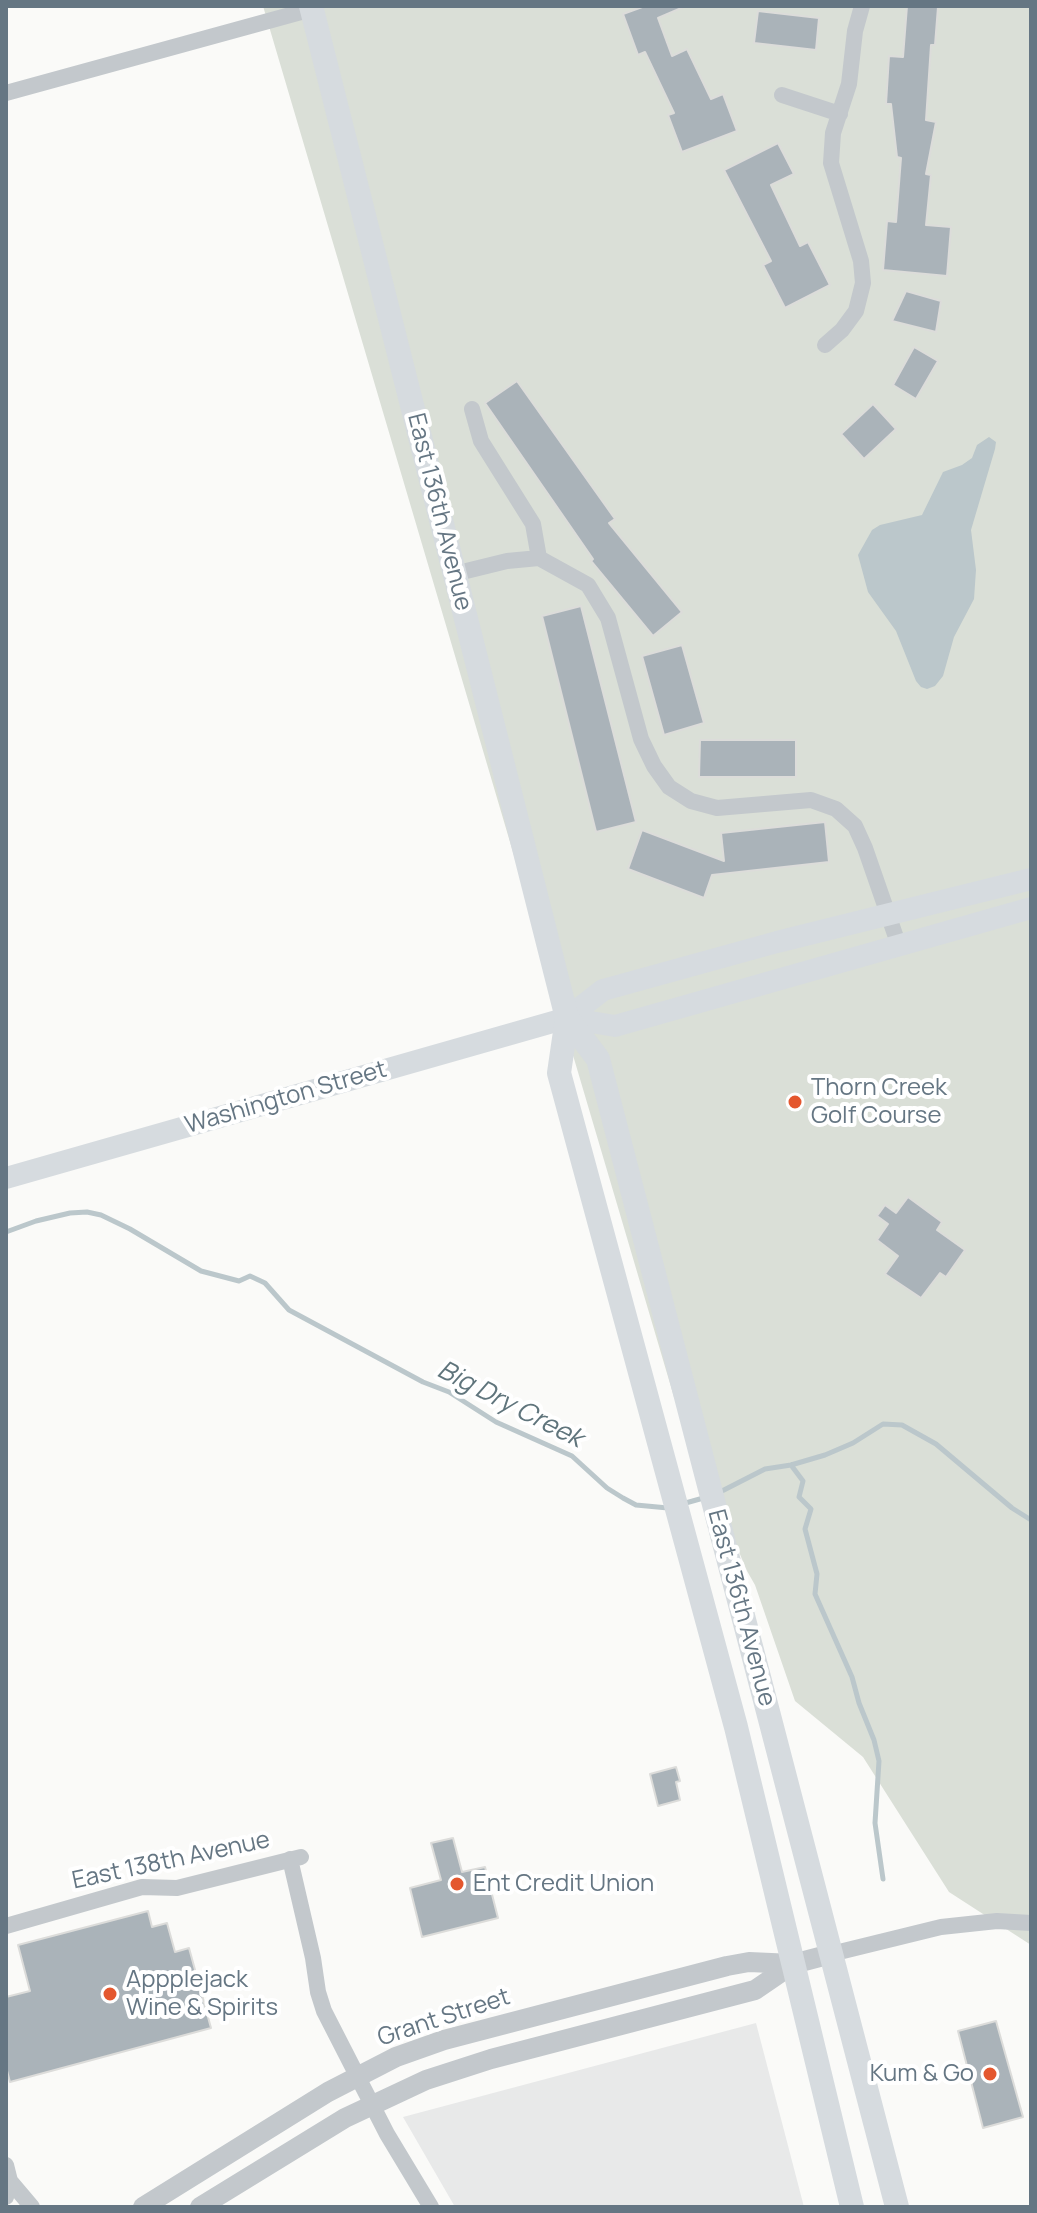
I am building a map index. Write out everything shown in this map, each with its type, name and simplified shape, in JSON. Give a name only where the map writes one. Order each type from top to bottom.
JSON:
[{"type":"main road","name":"East 136th Avenue","points":[[312,8],[567,1018],[559,1073],[697,1576],[852,2207]]},
{"type":"main road","name":"Washington Street","points":[[6,1178],[567,1018],[603,990],[1031,879]]},
{"type":"main road","name":"Washington Street","points":[[567,1018],[615,1026],[1031,908]]},
{"type":"main road","name":"East 136th Avenue","points":[[567,1018],[598,1059],[897,2207]]},
{"type":"street","points":[[825,345],[856,311],[863,283],[861,261],[831,163],[831,145],[849,84],[855,31],[862,6]]},
{"type":"street","points":[[6,93],[312,8]]},
{"type":"street","points":[[782,95],[840,114]]},
{"type":"street","points":[[472,409],[481,441],[533,524],[539,558]]},
{"type":"street","points":[[454,574],[507,561],[539,558],[588,585],[602,606],[613,636],[641,739],[669,787],[691,801],[717,808],[811,800],[836,809],[855,826],[899,946]]},
{"type":"street","name":"East 138th Avenue","points":[[6,1926],[142,1887],[177,1888],[296,1858],[318,1992],[324,2011],[357,2076]]},
{"type":"street","name":"Grant Street","points":[[143,2207],[357,2076],[396,2057],[444,2040],[727,1966],[749,1962],[793,1964],[941,1927],[997,1921],[1031,1923]]},
{"type":"street","name":"Grant Street","points":[[200,2207],[345,2118],[426,2080],[455,2069],[755,1990],[793,1964]]},
{"type":"street","points":[[357,2076],[431,2207]]},
{"type":"street","points":[[7,2181],[32,2207]]},
{"type":"shaded area","points":[[263,6],[1031,6],[1031,1945],[949,1892],[863,1757],[795,1701],[755,1585],[674,1397]]},
{"type":"shaded area","points":[[989,437],[996,442],[995,449],[971,530],[976,570],[974,599],[954,637],[943,676],[935,686],[927,689],[916,681],[896,631],[868,592],[858,555],[872,530],[880,525],[922,515],[943,472],[972,458],[977,445]]},
{"type":"shaded area","points":[[756,2023],[804,2207],[455,2207],[403,2117]]},
{"type":"building","points":[[645,6],[686,6],[658,18],[672,56],[687,49],[711,99],[723,94],[737,131],[682,152],[668,115],[674,113],[645,52],[638,55],[623,14]]},
{"type":"building","points":[[907,6],[938,7],[935,45],[931,45],[926,120],[936,122],[926,174],[931,175],[926,225],[951,227],[947,276],[883,270],[887,221],[896,222],[901,158],[897,157],[891,104],[886,104],[889,56],[903,57]]},
{"type":"building","points":[[758,11],[819,18],[816,50],[754,43]]},
{"type":"building","points":[[778,143],[794,174],[771,185],[800,246],[808,242],[830,285],[785,308],[763,265],[771,261],[724,170]]},
{"type":"building","points":[[906,291],[941,301],[936,332],[892,321]]},
{"type":"building","points":[[914,347],[938,361],[916,399],[893,385]]},
{"type":"building","points":[[517,381],[615,519],[609,523],[682,612],[653,636],[591,561],[593,559],[485,403]]},
{"type":"building","points":[[873,404],[896,429],[864,459],[841,434]]},
{"type":"building","points":[[581,606],[636,822],[596,832],[542,616]]},
{"type":"building","points":[[682,645],[704,723],[664,735],[642,656]]},
{"type":"building","points":[[700,740],[796,740],[796,777],[699,777]]},
{"type":"building","points":[[825,822],[829,862],[712,875],[704,898],[628,869],[642,830],[724,861],[721,833]]},
{"type":"building","points":[[908,1197],[942,1222],[937,1230],[965,1250],[946,1277],[940,1273],[921,1298],[885,1274],[898,1256],[877,1240],[888,1224],[877,1216],[885,1205],[896,1213]]},
{"type":"building","points":[[676,1767],[680,1800],[658,1806],[650,1774]]},
{"type":"building","name":"Ent Credit Union","points":[[453,1838],[462,1872],[485,1867],[498,1918],[422,1937],[410,1888],[441,1880],[431,1843]]},
{"type":"building","name":"Appplejack Wine & Spirits","points":[[148,1911],[152,1927],[167,1923],[175,1952],[189,1948],[211,2028],[10,2082],[6,2067],[6,1997],[30,1991],[18,1945]]},
{"type":"building","name":"Kum & Go","points":[[996,2021],[1023,2117],[983,2128],[958,2031]]},
{"type":"waterway","name":"Big Dry Creek","points":[[6,1232],[36,1221],[87,1212],[130,1229],[201,1271],[239,1281],[250,1276],[265,1283],[289,1310],[423,1382],[449,1392],[496,1422],[572,1456],[607,1488],[623,1498],[636,1505],[668,1508]]},
{"type":"waterway","name":"Big Dry Creek","points":[[720,1492],[765,1469],[825,1455],[853,1443],[883,1424],[902,1425],[936,1444],[1012,1508],[1031,1520]]},
{"type":"waterway","points":[[791,1465],[803,1481],[799,1497],[811,1509],[805,1529],[817,1574],[815,1594],[852,1677],[879,1761],[875,1823],[883,1879]]},
{"type":"waterway","name":"Big Dry Creek","points":[[682,1504],[707,1497]]},
{"type":"place","name":"Thorn Creek Golf Course","points":[[795,1102]]},
{"type":"place","name":"Ent Credit Union","points":[[457,1884]]},
{"type":"place","name":"Appplejack Wine & Spirits","points":[[110,1994]]},
{"type":"place","name":"Kum & Go","points":[[990,2074]]}]
